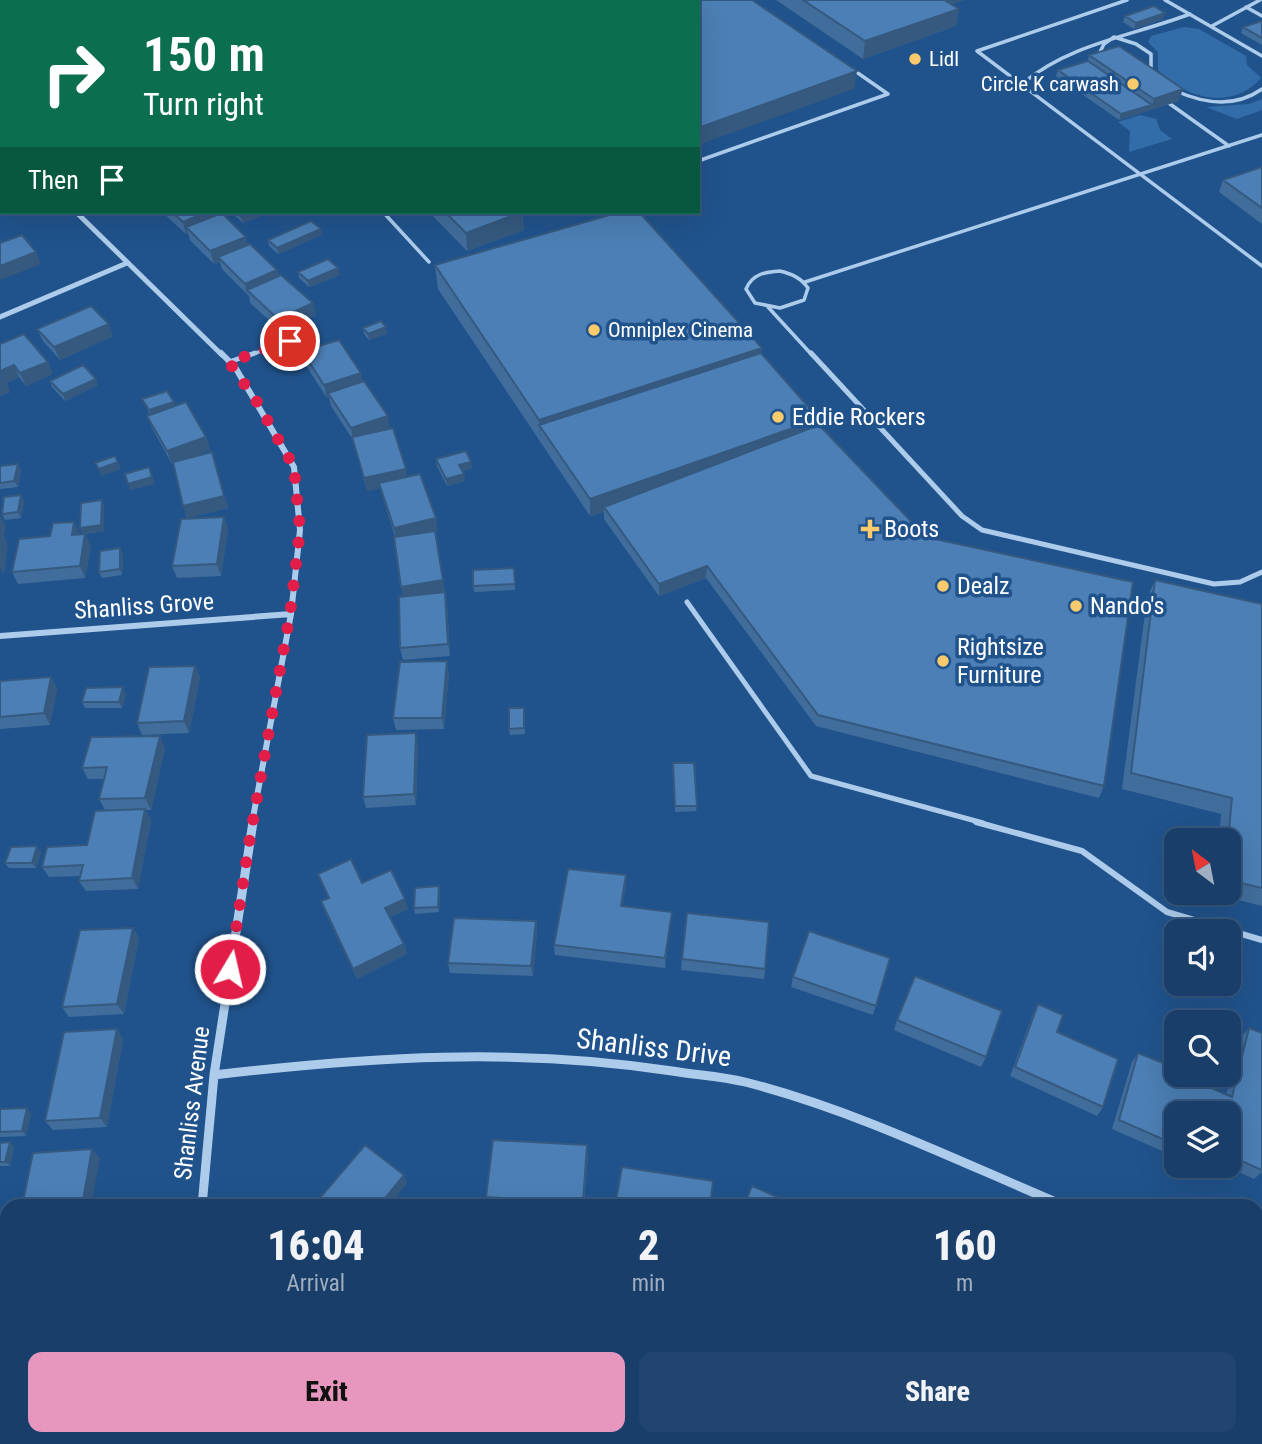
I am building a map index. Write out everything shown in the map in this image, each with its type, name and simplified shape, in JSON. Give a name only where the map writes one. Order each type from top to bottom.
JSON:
[{"type":"street","name":"Shanliss Avenue","points":[[78,214],[229,362],[257,402],[294,467],[300,530],[290,614],[250,837],[214,1075],[203,1199]]},
{"type":"street","points":[[0,317],[127,263]]},
{"type":"street","name":"Shanliss Grove","points":[[0,636],[290,614]]},
{"type":"street","name":"Shanliss Drive","points":[[214,1075],[325,1062],[506,1055],[621,1063],[744,1082],[860,1120],[1048,1199]]},
{"type":"lane","points":[[1127,0],[978,51],[1262,266]]},
{"type":"lane","points":[[1165,0],[1262,56]]},
{"type":"lane","points":[[1212,26],[1259,0]]},
{"type":"lane","points":[[1247,7],[1262,16]]},
{"type":"lane","points":[[1023,83],[1046,64],[1114,37],[1145,31],[1190,14]]},
{"type":"lane","points":[[1106,61],[1100,52],[1104,44],[1114,37]]},
{"type":"lane","points":[[1114,37],[1145,49],[1150,54],[1151,72],[1157,77]]},
{"type":"lane","points":[[700,160],[888,94],[843,63]]},
{"type":"lane","points":[[1171,88],[1191,98],[1225,102],[1244,100],[1262,89]]},
{"type":"lane","points":[[1170,104],[1229,146]]},
{"type":"lane","points":[[804,282],[1262,135]]},
{"type":"lane","points":[[385,214],[429,262]]},
{"type":"lane","points":[[769,272],[790,273],[804,282],[807,295],[797,305],[788,308],[768,307],[752,300],[748,295],[747,283],[769,272]]},
{"type":"lane","points":[[768,307],[962,516],[982,530],[1214,584],[1240,582],[1262,572]]},
{"type":"lane","points":[[229,362],[290,341]]},
{"type":"lane","points":[[687,602],[811,776],[1082,851],[1167,912],[1262,940]]},
{"type":"shaded area","points":[[1184,27],[1199,29],[1246,56],[1247,65],[1261,78],[1237,95],[1223,98],[1195,94],[1169,80],[1158,70],[1158,52],[1148,42],[1151,36]]},
{"type":"shaded area","points":[[1262,99],[1262,110],[1237,119],[1206,107],[1249,104]]},
{"type":"shaded area","points":[[1140,115],[1156,119],[1160,130],[1172,139],[1129,152],[1130,131],[1118,122]]},
{"type":"building","points":[[700,0],[752,0],[857,71],[700,127]]},
{"type":"building","points":[[803,0],[944,0],[959,9],[865,41]]},
{"type":"building","points":[[1154,6],[1165,13],[1136,23],[1125,16]]},
{"type":"building","points":[[1262,21],[1262,38],[1243,27]]},
{"type":"building","points":[[1119,46],[1183,89],[1154,99],[1089,55]]},
{"type":"building","points":[[1088,61],[1152,105],[1121,114],[1058,70]]},
{"type":"building","points":[[1262,167],[1262,208],[1223,180]]},
{"type":"building","points":[[174,214],[202,214],[183,222]]},
{"type":"building","points":[[223,214],[246,237],[210,251],[186,227]]},
{"type":"building","points":[[447,214],[517,214],[466,233]]},
{"type":"building","name":"Omniplex Cinema","points":[[613,214],[641,214],[762,348],[539,420],[435,265]]},
{"type":"building","points":[[311,221],[321,229],[277,248],[268,240]]},
{"type":"building","points":[[22,235],[36,252],[0,266],[0,243]]},
{"type":"building","points":[[250,244],[277,270],[245,284],[218,257]]},
{"type":"building","points":[[328,259],[338,268],[308,281],[298,272]]},
{"type":"building","points":[[281,275],[313,303],[278,319],[247,290]]},
{"type":"building","points":[[91,306],[109,324],[54,347],[37,329]]},
{"type":"building","points":[[381,321],[386,327],[368,334],[363,328]]},
{"type":"building","points":[[24,334],[48,362],[20,373],[14,365],[0,371],[0,344]]},
{"type":"building","points":[[339,340],[361,373],[324,385],[302,351]]},
{"type":"building","points":[[761,353],[819,419],[590,499],[539,425]]},
{"type":"building","points":[[83,365],[96,379],[63,394],[50,381]]},
{"type":"building","points":[[364,381],[388,416],[351,428],[328,393]]},
{"type":"building","points":[[167,391],[174,402],[149,410],[142,399]]},
{"type":"building","points":[[186,402],[206,437],[167,451],[147,416]]},
{"type":"building","name":"Rightsize Furniture","points":[[819,425],[926,537],[1133,582],[1104,786],[818,715],[707,566],[659,584],[604,507]]},
{"type":"building","points":[[393,428],[406,469],[364,478],[352,437]]},
{"type":"building","points":[[466,451],[471,462],[459,465],[464,474],[446,479],[436,459]]},
{"type":"building","points":[[212,452],[224,496],[183,506],[173,462]]},
{"type":"building","points":[[115,456],[118,462],[99,469],[95,463]]},
{"type":"building","points":[[18,464],[14,481],[0,483],[0,466]]},
{"type":"building","points":[[149,467],[152,477],[128,484],[125,474]]},
{"type":"building","points":[[420,474],[436,518],[394,528],[379,483]]},
{"type":"building","points":[[21,495],[18,512],[2,514],[4,497]]},
{"type":"building","points":[[102,500],[101,525],[80,528],[81,503]]},
{"type":"building","points":[[224,517],[217,564],[172,566],[181,519]]},
{"type":"building","points":[[74,522],[72,535],[85,534],[80,566],[12,572],[19,539],[50,536],[53,523]]},
{"type":"building","points":[[435,531],[443,580],[401,587],[394,537]]},
{"type":"building","points":[[120,548],[120,569],[99,572],[100,551]]},
{"type":"building","points":[[514,568],[515,584],[473,586],[473,570]]},
{"type":"building","points":[[1155,580],[1262,604],[1262,888],[1241,883],[1241,828],[1229,828],[1232,798],[1131,773]]},
{"type":"building","points":[[445,592],[448,644],[400,648],[399,597]]},
{"type":"building","points":[[447,661],[442,718],[393,718],[400,662]]},
{"type":"building","points":[[195,666],[184,721],[137,723],[149,667]]},
{"type":"building","points":[[51,677],[44,713],[0,717],[0,681]]},
{"type":"building","points":[[123,687],[119,702],[82,702],[86,688]]},
{"type":"building","points":[[509,708],[524,708],[524,728],[509,729]]},
{"type":"building","points":[[416,733],[414,794],[363,797],[367,735]]},
{"type":"building","points":[[160,736],[145,798],[99,799],[107,767],[82,768],[91,737]]},
{"type":"building","points":[[673,763],[694,763],[697,806],[675,806]]},
{"type":"building","points":[[145,809],[132,878],[79,881],[83,865],[42,867],[47,847],[87,845],[95,811]]},
{"type":"building","points":[[37,846],[32,863],[5,863],[11,847]]},
{"type":"building","points":[[351,859],[362,883],[391,870],[405,899],[385,908],[404,944],[353,969],[321,901],[329,898],[318,874]]},
{"type":"building","points":[[568,869],[626,875],[621,906],[672,912],[665,958],[554,945]]},
{"type":"building","points":[[439,886],[438,907],[414,908],[415,888]]},
{"type":"building","points":[[687,913],[769,922],[765,969],[682,959]]},
{"type":"building","points":[[454,918],[536,921],[531,966],[448,963]]},
{"type":"building","points":[[133,928],[117,1004],[62,1007],[80,930]]},
{"type":"building","points":[[809,931],[890,958],[876,1006],[793,977]]},
{"type":"building","points":[[915,976],[1002,1011],[986,1057],[897,1020]]},
{"type":"building","points":[[1038,1004],[1063,1015],[1057,1032],[1118,1059],[1103,1107],[1015,1067]]},
{"type":"building","points":[[1249,1028],[1262,1033],[1262,1170],[1241,1161],[1241,1101],[1164,1101],[1164,1140],[1119,1120],[1138,1053],[1164,1063],[1164,1087],[1209,1087],[1232,1097],[1234,1087],[1241,1087],[1241,1060]]},
{"type":"building","points":[[117,1029],[100,1118],[45,1121],[64,1032]]},
{"type":"building","points":[[27,1108],[22,1131],[0,1132],[0,1109]]},
{"type":"building","points":[[493,1140],[587,1145],[583,1199],[486,1197]]},
{"type":"building","points":[[10,1142],[5,1162],[0,1162],[0,1143]]},
{"type":"building","points":[[365,1145],[404,1175],[385,1199],[319,1199]]},
{"type":"building","points":[[92,1149],[83,1199],[23,1199],[33,1153]]},
{"type":"building","points":[[622,1167],[713,1181],[711,1199],[616,1199]]},
{"type":"building","points":[[752,1186],[782,1199],[747,1199]]},
{"type":"place","name":"Lidl","points":[[915,59]]},
{"type":"place","name":"Circle K carwash","points":[[1133,84]]},
{"type":"place","name":"Omniplex Cinema","points":[[594,330]]},
{"type":"place","name":"Eddie Rockers","points":[[778,417]]},
{"type":"place","name":"Boots","points":[[870,529]]},
{"type":"place","name":"Dealz","points":[[943,586]]},
{"type":"place","name":"Nando's","points":[[1076,606]]},
{"type":"place","name":"Rightsize Furniture","points":[[943,661]]},
{"type":"route","points":[[230,969],[250,837],[263,777],[290,614],[300,530],[294,467],[257,402],[229,362],[290,341]]}]
